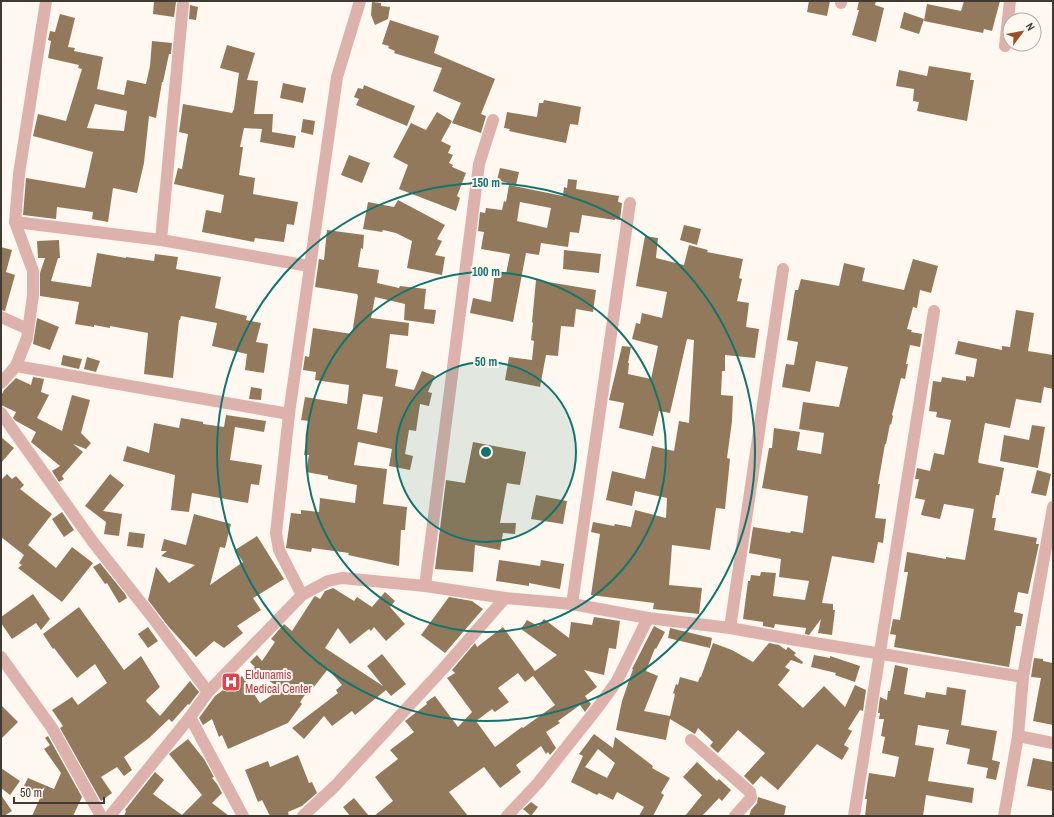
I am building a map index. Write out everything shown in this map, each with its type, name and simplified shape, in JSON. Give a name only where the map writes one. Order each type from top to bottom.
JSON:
[{"type":"street","points":[[1,383],[16,366],[27,338],[32,295],[32,271],[15,222],[19,174],[46,1]]},
{"type":"street","points":[[302,595],[279,550],[276,541],[276,533],[289,414],[336,77],[360,1]]},
{"type":"street","points":[[1009,12],[1010,1]]},
{"type":"street","points":[[161,240],[182,4]]},
{"type":"street","points":[[425,586],[479,164],[493,120]]},
{"type":"street","points":[[572,604],[630,203]]},
{"type":"street","points":[[15,222],[161,240],[309,266]]},
{"type":"street","points":[[730,628],[783,269]]},
{"type":"street","points":[[854,816],[934,311]]},
{"type":"street","points":[[1,317],[28,329]]},
{"type":"street","points":[[16,366],[289,414]]},
{"type":"street","points":[[1,413],[93,542],[153,618],[208,692]]},
{"type":"street","points":[[1004,816],[1018,736],[1023,677],[1053,507]]},
{"type":"street","points":[[110,816],[190,717],[208,692],[302,595],[328,581],[342,578],[425,586],[505,598],[572,604],[648,618],[730,628],[1023,677]]},
{"type":"street","points":[[303,816],[335,786],[442,670],[505,598]]},
{"type":"street","points":[[508,816],[538,783],[617,682],[648,618]]},
{"type":"street","points":[[1,656],[52,728],[101,816]]},
{"type":"street","points":[[190,717],[243,816]]},
{"type":"street","points":[[1018,736],[1053,743]]},
{"type":"street","points":[[691,740],[750,792],[751,798],[735,816]]},
{"type":"building","points":[[154,1],[176,2],[174,17],[153,14]]},
{"type":"building","points":[[809,1],[830,1],[827,16],[807,12]]},
{"type":"building","points":[[859,1],[876,1],[875,5],[884,8],[876,42],[852,35],[859,10],[857,10]]},
{"type":"building","points":[[964,1],[1000,1],[992,31],[984,29],[983,33],[924,21],[927,4],[961,11]]},
{"type":"building","points":[[372,2],[381,3],[381,6],[390,7],[388,19],[375,25],[371,15]]},
{"type":"building","points":[[190,5],[198,7],[196,20],[189,19]]},
{"type":"building","points":[[904,12],[924,19],[919,34],[900,28]]},
{"type":"building","points":[[60,14],[75,18],[68,47],[75,48],[74,51],[103,57],[97,89],[124,95],[127,80],[146,84],[150,66],[152,41],[172,43],[171,54],[169,54],[162,82],[156,118],[149,116],[144,163],[137,193],[113,188],[108,222],[92,219],[93,212],[57,207],[56,219],[23,215],[26,178],[85,188],[93,152],[33,136],[38,114],[66,121],[82,69],[78,68],[79,65],[48,58],[51,41],[48,40],[50,31],[55,32]],"holes":[[[95,104],[127,111],[124,131],[87,128]]]},
{"type":"building","points":[[390,20],[439,36],[434,53],[495,79],[481,114],[486,116],[481,133],[452,123],[461,103],[433,91],[442,68],[394,53],[395,51],[388,48],[389,46],[382,44]]},
{"type":"building","points":[[227,45],[255,53],[247,80],[258,81],[254,114],[273,114],[272,132],[296,136],[294,148],[260,142],[262,129],[244,128],[240,147],[243,147],[239,175],[255,178],[253,194],[298,202],[294,225],[287,224],[284,242],[255,238],[254,242],[202,232],[206,210],[221,213],[224,195],[174,184],[178,168],[182,169],[188,134],[179,132],[183,104],[232,113],[234,109],[239,73],[220,68]]},
{"type":"building","points":[[929,66],[971,73],[970,80],[974,80],[967,121],[917,111],[919,102],[913,101],[914,89],[896,86],[899,70],[927,76]]},
{"type":"building","points":[[283,83],[306,88],[303,103],[280,98]]},
{"type":"building","points":[[364,85],[415,106],[407,126],[356,105],[359,99],[354,97],[358,88],[363,89]]},
{"type":"building","points":[[544,100],[581,107],[578,125],[570,124],[566,143],[509,131],[510,129],[504,128],[507,112],[537,117],[539,103],[543,103]]},
{"type":"building","points":[[437,112],[452,121],[441,141],[451,146],[448,153],[453,155],[449,163],[453,165],[452,167],[466,173],[457,196],[460,198],[456,211],[399,189],[408,165],[393,157],[411,123],[426,130]]},
{"type":"building","points":[[303,119],[315,121],[313,135],[301,132]]},
{"type":"building","points":[[349,155],[370,163],[362,183],[341,175]]},
{"type":"building","points":[[500,168],[519,172],[516,185],[497,180]]},
{"type":"building","points":[[568,179],[577,180],[576,189],[619,196],[618,202],[622,203],[620,220],[582,215],[579,233],[570,232],[568,247],[541,243],[539,255],[526,253],[513,322],[470,313],[473,298],[491,302],[495,272],[506,274],[510,254],[481,249],[484,232],[478,231],[480,212],[485,213],[486,208],[502,210],[504,201],[506,202],[509,185],[563,196],[564,187],[567,188]],"holes":[[[520,202],[551,208],[547,228],[517,221]]]},
{"type":"building","points":[[398,200],[445,225],[437,239],[442,241],[435,255],[445,257],[442,275],[407,268],[412,241],[396,233],[383,230],[382,232],[363,229],[368,202],[394,207]]},
{"type":"building","points":[[684,225],[701,229],[697,245],[680,240]]},
{"type":"building","points":[[327,230],[364,235],[363,249],[361,248],[358,267],[379,270],[377,283],[399,288],[400,286],[426,289],[424,309],[436,310],[434,324],[404,320],[405,304],[375,297],[371,318],[409,323],[408,336],[390,334],[386,368],[398,370],[395,386],[414,390],[422,371],[435,376],[428,392],[432,393],[429,406],[420,404],[416,431],[409,430],[405,454],[413,456],[410,470],[389,466],[392,449],[358,442],[354,465],[387,469],[383,504],[407,507],[405,530],[401,530],[399,566],[348,555],[349,553],[312,548],[311,552],[286,548],[291,513],[301,514],[301,510],[319,512],[320,498],[355,503],[357,485],[328,479],[328,476],[306,472],[309,455],[304,455],[309,421],[301,420],[305,397],[347,404],[349,385],[315,380],[316,372],[303,370],[305,356],[309,357],[313,328],[352,334],[358,296],[357,294],[315,287],[319,259],[324,260]],"holes":[[[363,394],[383,397],[377,433],[357,429]]]},
{"type":"building","points":[[645,236],[658,238],[656,258],[684,265],[689,245],[708,250],[707,252],[743,259],[739,278],[742,279],[737,301],[749,303],[746,327],[759,329],[755,358],[725,355],[725,371],[722,371],[721,395],[733,396],[732,421],[727,458],[730,459],[725,509],[716,508],[710,550],[672,545],[669,585],[702,588],[699,614],[653,609],[654,603],[591,595],[600,534],[591,532],[593,522],[614,526],[615,524],[631,527],[635,510],[666,518],[667,498],[635,491],[632,506],[606,500],[612,471],[645,479],[652,446],[674,451],[679,421],[689,423],[694,340],[687,339],[670,413],[659,411],[653,436],[619,428],[624,403],[609,400],[622,346],[631,347],[628,363],[628,374],[651,379],[658,346],[632,339],[636,323],[640,324],[642,313],[662,318],[667,292],[636,286]]},
{"type":"building","points":[[59,240],[60,258],[58,258],[51,281],[91,287],[97,253],[154,261],[155,254],[178,257],[176,269],[221,277],[215,308],[247,316],[246,320],[261,323],[256,342],[268,344],[264,373],[245,370],[247,354],[212,346],[217,323],[181,316],[179,320],[173,378],[144,374],[148,333],[110,326],[110,328],[75,324],[79,302],[40,296],[40,273],[45,258],[38,258],[37,241]]},
{"type":"building","points":[[1,247],[12,250],[6,272],[15,275],[5,311],[1,310]]},
{"type":"building","points":[[564,250],[601,254],[599,273],[563,269]]},
{"type":"building","points":[[913,259],[938,266],[931,293],[920,290],[917,308],[913,307],[907,329],[912,330],[911,332],[922,334],[920,347],[910,345],[905,379],[901,378],[891,425],[890,424],[885,444],[878,484],[880,484],[875,518],[886,519],[883,543],[878,542],[874,563],[832,556],[822,603],[833,604],[833,610],[835,610],[832,635],[818,633],[821,619],[809,635],[805,634],[806,628],[775,624],[774,628],[763,626],[763,622],[743,619],[748,581],[750,581],[751,575],[760,576],[761,572],[776,573],[773,596],[805,600],[809,581],[779,577],[781,559],[749,553],[753,527],[790,533],[791,531],[803,533],[808,496],[762,488],[769,448],[772,448],[774,428],[800,432],[797,450],[821,454],[824,433],[799,429],[803,402],[839,407],[848,367],[816,361],[810,392],[782,387],[786,364],[794,365],[798,342],[787,340],[795,290],[798,290],[801,279],[839,286],[844,263],[865,268],[862,281],[904,290]]},
{"type":"building","points":[[536,280],[596,290],[593,312],[576,309],[574,327],[561,326],[558,356],[546,355],[540,387],[505,380],[509,357],[532,360],[534,341],[531,340]]},
{"type":"building","points":[[1016,310],[1034,313],[1028,351],[1053,355],[1053,389],[1044,387],[1041,403],[1016,399],[1010,428],[985,423],[978,462],[1004,468],[999,495],[996,495],[992,518],[996,518],[994,530],[1037,538],[1036,544],[1039,544],[1028,594],[1018,592],[1014,612],[1023,614],[1021,626],[1016,626],[1009,667],[894,647],[896,635],[890,634],[893,619],[900,620],[908,572],[904,572],[907,552],[946,559],[946,557],[965,560],[974,509],[944,504],[940,519],[921,515],[925,500],[915,498],[919,479],[915,479],[917,468],[930,471],[934,453],[944,455],[951,420],[936,417],[937,412],[929,411],[933,381],[941,382],[942,377],[966,381],[966,376],[974,377],[977,359],[955,354],[958,341],[1002,350],[1002,346],[1010,347]]},
{"type":"building","points":[[37,318],[59,327],[50,350],[33,344]]},
{"type":"building","points":[[63,355],[82,359],[79,369],[61,365]]},
{"type":"building","points":[[87,357],[100,361],[96,372],[84,369]]},
{"type":"building","points":[[33,377],[44,379],[41,392],[49,395],[37,418],[62,431],[72,395],[90,400],[81,433],[91,443],[86,449],[73,444],[83,452],[62,476],[64,479],[59,482],[52,471],[60,466],[31,442],[36,432],[13,418],[16,412],[1,405],[1,396],[4,390],[16,378],[31,385]]},
{"type":"building","points":[[251,387],[262,389],[261,400],[249,399]]},
{"type":"building","points":[[226,415],[266,421],[264,432],[235,427],[230,460],[262,465],[259,485],[251,484],[248,503],[192,493],[189,512],[171,510],[175,475],[123,461],[127,446],[149,453],[154,423],[179,428],[181,418],[203,422],[203,424],[224,427]]},
{"type":"building","points":[[1032,425],[1045,427],[1038,468],[1000,461],[1004,435],[1029,440]]},
{"type":"building","points":[[1,437],[14,448],[1,463]]},
{"type":"building","points":[[473,442],[526,452],[520,485],[507,483],[500,523],[516,523],[515,534],[503,533],[500,550],[475,545],[473,572],[435,569],[446,480],[465,483]]},
{"type":"building","points":[[1037,470],[1051,474],[1046,496],[1031,493]]},
{"type":"building","points":[[7,474],[12,479],[16,476],[24,485],[20,489],[52,514],[28,545],[56,568],[72,547],[93,563],[62,602],[18,568],[22,565],[19,563],[24,555],[1,537],[1,480]]},
{"type":"building","points":[[110,474],[124,485],[103,511],[122,514],[119,536],[104,534],[106,522],[85,506]]},
{"type":"building","points":[[536,495],[567,501],[563,524],[531,519]]},
{"type":"building","points":[[62,512],[74,530],[64,537],[52,519]]},
{"type":"building","points":[[194,514],[231,524],[225,548],[220,547],[210,585],[243,562],[235,550],[257,536],[284,579],[253,598],[261,610],[237,626],[243,633],[224,648],[214,641],[196,657],[168,626],[148,600],[156,567],[169,583],[195,565],[161,556],[167,551],[161,551],[164,539],[186,545]]},
{"type":"building","points":[[129,532],[145,534],[143,548],[127,546]]},
{"type":"building","points":[[499,560],[540,566],[541,560],[564,564],[560,589],[529,583],[529,586],[496,581]]},
{"type":"building","points":[[100,563],[127,598],[119,603],[107,583],[105,584],[93,567]]},
{"type":"building","points":[[333,588],[354,601],[357,597],[372,607],[385,592],[395,601],[390,607],[405,624],[386,641],[374,627],[371,631],[369,629],[350,644],[338,628],[325,648],[383,686],[367,666],[382,654],[406,684],[391,696],[386,690],[355,715],[352,711],[332,726],[324,716],[304,739],[292,728],[338,693],[336,690],[342,685],[328,669],[313,688],[311,686],[300,702],[302,704],[288,723],[228,749],[222,735],[219,737],[212,719],[203,725],[199,718],[215,696],[242,676],[260,703],[281,689],[252,669],[255,667],[250,662],[257,655],[262,661],[275,642],[271,639],[283,625],[284,624],[292,631],[314,597],[315,596],[320,599],[325,591]]},
{"type":"building","points":[[33,594],[50,619],[41,630],[36,623],[12,639],[1,623],[1,617]]},
{"type":"building","points":[[449,597],[472,601],[483,609],[445,653],[421,635]]},
{"type":"building","points":[[79,607],[124,670],[141,656],[160,687],[146,701],[160,716],[190,681],[199,692],[189,705],[188,704],[172,722],[169,719],[149,738],[124,757],[132,770],[124,776],[117,767],[101,777],[112,793],[101,801],[60,728],[63,726],[52,710],[72,697],[78,705],[107,683],[95,664],[77,678],[54,648],[53,649],[43,634]]},
{"type":"building","points":[[594,617],[620,621],[616,649],[609,648],[604,675],[584,670],[597,687],[585,696],[591,704],[585,712],[580,705],[558,721],[560,723],[546,732],[556,748],[550,755],[548,752],[546,754],[541,746],[516,765],[521,772],[500,788],[484,767],[449,792],[468,816],[374,816],[393,801],[375,777],[398,759],[390,750],[414,732],[405,721],[435,696],[458,727],[472,712],[447,678],[455,673],[452,670],[475,643],[477,647],[503,627],[535,671],[557,655],[521,629],[527,620],[538,626],[544,619],[569,638],[571,622],[592,625]],"holes":[[[518,673],[525,682],[533,676],[555,705],[495,747],[476,721],[492,709],[495,712],[509,702],[498,688]]]},
{"type":"building","points":[[654,626],[665,632],[656,649],[655,648],[646,671],[658,676],[644,711],[670,716],[675,694],[673,693],[676,684],[678,685],[680,677],[698,682],[713,643],[732,650],[753,662],[769,643],[779,645],[786,650],[788,647],[796,653],[794,655],[803,662],[802,664],[791,660],[785,667],[790,670],[778,685],[803,708],[824,686],[845,707],[855,685],[866,690],[863,711],[860,710],[848,729],[852,731],[844,745],[849,748],[842,760],[817,744],[778,790],[761,776],[753,785],[744,776],[765,753],[738,730],[718,753],[710,746],[713,742],[698,728],[695,734],[670,719],[666,740],[616,730],[622,701],[632,669]]},
{"type":"building","points":[[148,627],[158,641],[148,648],[138,634]]},
{"type":"building","points":[[670,628],[712,638],[710,648],[668,638]]},
{"type":"building","points":[[814,655],[830,658],[830,656],[860,666],[855,682],[835,675],[836,673],[811,667]]},
{"type":"building","points":[[1034,658],[1043,659],[1043,661],[1053,663],[1053,725],[1033,721],[1041,678],[1031,677]]},
{"type":"building","points":[[895,665],[908,668],[904,694],[925,698],[926,692],[946,695],[947,687],[966,690],[961,725],[997,731],[992,760],[1000,762],[996,780],[986,778],[988,768],[967,764],[970,749],[946,744],[949,730],[918,725],[915,745],[934,748],[928,781],[974,788],[972,803],[926,795],[923,816],[865,816],[867,799],[865,799],[869,773],[895,777],[899,757],[882,753],[885,737],[881,736],[884,719],[879,719],[880,713],[878,713],[880,697],[887,700]]},
{"type":"building","points":[[1,705],[18,722],[1,739]]},
{"type":"building","points":[[594,734],[613,748],[615,737],[653,766],[652,768],[670,778],[661,793],[664,795],[653,816],[639,816],[644,807],[617,792],[613,800],[599,793],[597,795],[571,782],[583,756],[579,754]],"holes":[[[598,749],[615,763],[607,778],[585,767]]]},
{"type":"building","points":[[48,736],[82,797],[73,816],[32,816],[45,787],[38,792],[24,786],[28,778],[54,789],[61,773],[44,749],[50,745],[45,738]]},
{"type":"building","points":[[188,739],[204,759],[214,777],[212,778],[222,793],[212,803],[229,816],[124,816],[125,810],[155,772],[164,780],[153,794],[182,815],[202,795],[169,754]]},
{"type":"building","points":[[298,755],[309,783],[312,782],[317,793],[302,806],[288,812],[289,816],[270,816],[262,800],[258,802],[245,770],[268,761],[270,767]]},
{"type":"building","points":[[1033,758],[1053,762],[1053,791],[1027,786]]},
{"type":"building","points":[[697,762],[717,781],[719,779],[731,790],[722,801],[719,798],[702,816],[685,816],[702,795],[683,777]]},
{"type":"building","points":[[1,768],[20,781],[10,795],[1,788]]},
{"type":"building","points":[[1,795],[12,811],[4,816],[1,816]]},
{"type":"building","points":[[758,797],[786,806],[784,816],[749,816],[751,810],[757,803]]},
{"type":"building","points":[[354,798],[369,816],[350,816],[343,807]]},
{"type":"building","points":[[531,802],[538,807],[531,816],[523,809]]},
{"type":"place","name":"Eldunamis Medical Center","points":[[231,682]]}]
